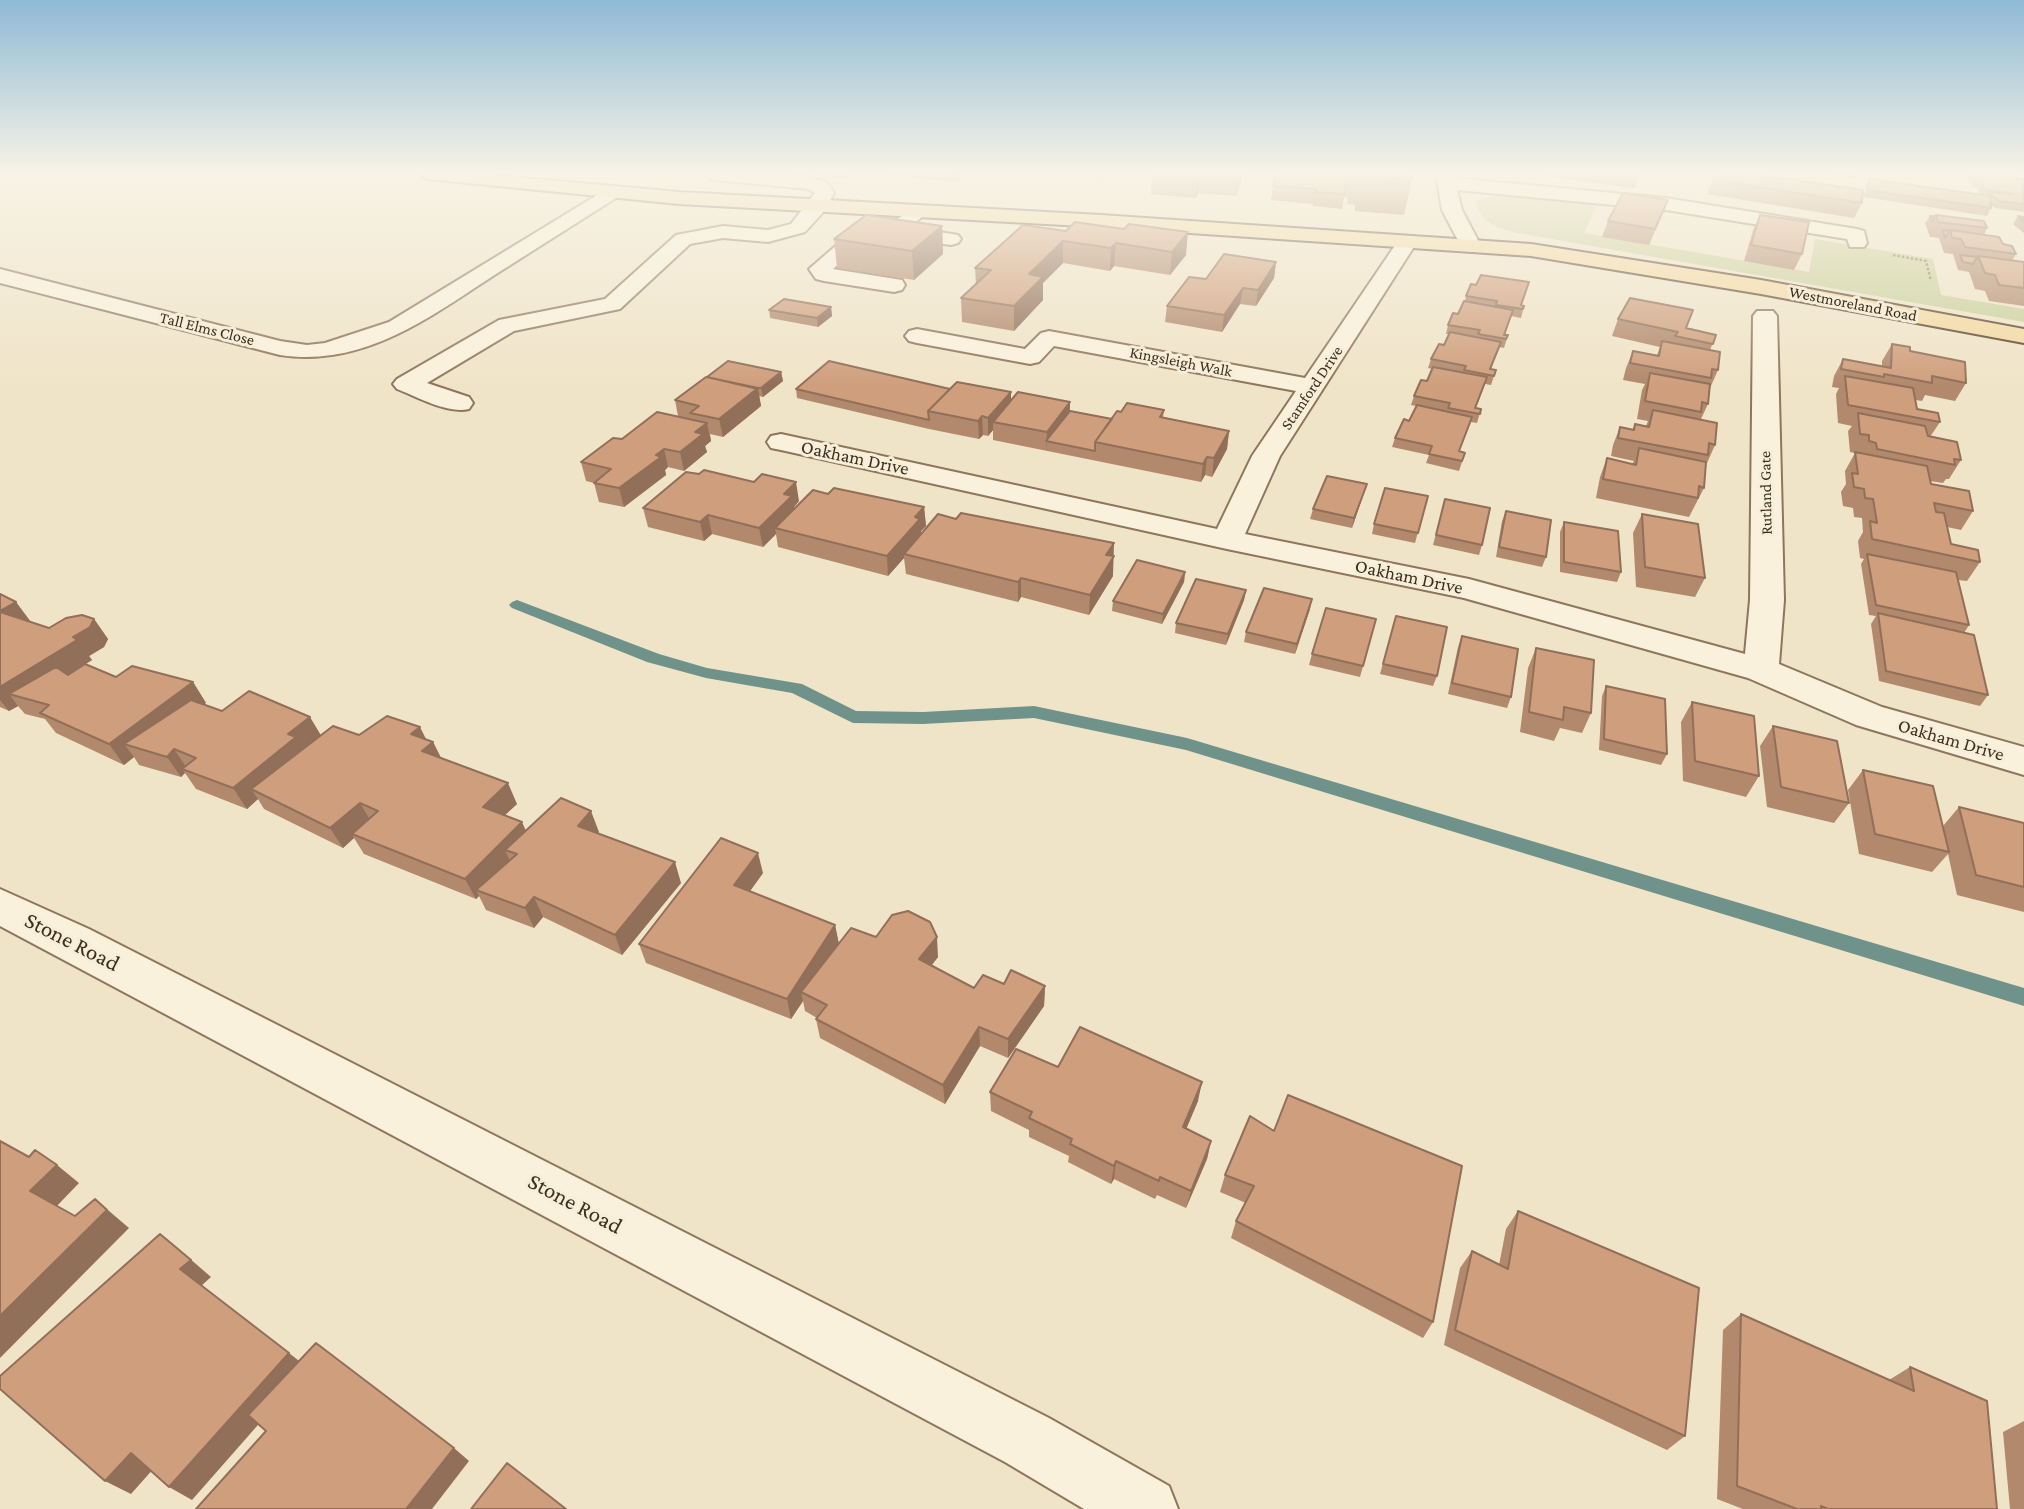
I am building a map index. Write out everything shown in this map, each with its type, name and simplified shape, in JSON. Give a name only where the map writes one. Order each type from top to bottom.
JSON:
[{"type":"main road","name":"Westmoreland Road","points":[[1446,244],[1544,252],[1720,280],[2024,336]]},
{"type":"street","name":"Tall Elms Close","points":[[0,276],[280,348],[307,352],[348,345],[412,318],[529,244]]},
{"type":"street","points":[[460,403],[406,384],[507,325],[612,304],[677,244]]},
{"type":"street","points":[[849,244],[820,269],[824,274],[894,285]]},
{"type":"street","name":"Stamford Drive","points":[[1227,540],[1266,456],[1405,244]]},
{"type":"street","name":"Rutland Gate","points":[[1760,670],[1768,600],[1765,316]]},
{"type":"street","name":"Kingsleigh Walk","points":[[917,336],[1030,357],[1049,338],[1313,387]]},
{"type":"street","name":"Oakham Drive","points":[[781,442],[1227,540],[1469,589],[1760,670],[1868,716],[2024,761]]},
{"type":"street","name":"Stone Road","points":[[0,906],[1027,1440],[1146,1509]]},
{"type":"green space","points":[[1583,244],[1650,244],[1809,272],[1814,244],[1847,244],[1933,259],[1941,295],[2024,309],[2024,322]]},
{"type":"building","points":[[869,244],[920,244],[912,251]]},
{"type":"building","points":[[1001,244],[1059,244],[1029,274],[1043,277],[1014,306],[961,298],[991,270],[975,268]]},
{"type":"building","points":[[1086,244],[1115,244],[1111,248]]},
{"type":"building","points":[[1125,244],[1178,244],[1172,252]]},
{"type":"building","points":[[1751,244],[1804,244],[1802,254]]},
{"type":"building","points":[[1964,244],[2005,244],[2012,246],[2016,254],[1965,247]]},
{"type":"building","points":[[1224,254],[1276,262],[1258,290],[1243,288],[1224,315],[1167,306],[1189,277],[1206,279]]},
{"type":"building","points":[[1960,255],[1977,257],[1973,264],[1963,262]]},
{"type":"building","points":[[1978,256],[2024,262],[2024,288],[1999,285],[1995,275],[1985,273]]},
{"type":"building","points":[[1481,275],[1529,282],[1521,305],[1524,306],[1523,309],[1496,305],[1497,301],[1466,296],[1471,284],[1476,285]]},
{"type":"building","points":[[1630,298],[1693,310],[1686,328],[1716,335],[1713,344],[1675,336],[1678,332],[1618,319]]},
{"type":"building","points":[[784,299],[831,307],[817,318],[769,310]]},
{"type":"building","points":[[1464,301],[1513,310],[1504,335],[1508,335],[1506,339],[1478,334],[1480,330],[1448,325],[1453,313],[1458,314]]},
{"type":"building","points":[[1450,332],[1501,342],[1490,369],[1496,370],[1494,376],[1464,370],[1466,366],[1431,359],[1439,344],[1444,345]]},
{"type":"building","points":[[1662,341],[1720,352],[1718,370],[1712,369],[1711,378],[1630,363],[1633,351],[1659,356]]},
{"type":"building","points":[[1892,344],[1910,347],[1910,351],[1965,362],[1966,383],[1932,376],[1932,383],[1841,369],[1843,359],[1891,368]]},
{"type":"building","points":[[728,361],[781,372],[761,388],[707,377]]},
{"type":"building","points":[[829,361],[950,389],[928,411],[929,420],[796,389]]},
{"type":"building","points":[[1433,367],[1487,377],[1475,408],[1481,409],[1480,414],[1448,408],[1450,403],[1414,396],[1421,380],[1427,381]]},
{"type":"building","points":[[1650,373],[1710,384],[1708,404],[1702,402],[1701,412],[1645,401]]},
{"type":"building","points":[[1845,376],[1913,388],[1917,409],[1938,413],[1940,422],[1848,405]]},
{"type":"building","points":[[706,377],[758,388],[719,419],[690,413],[699,406],[675,400]]},
{"type":"building","points":[[957,382],[1011,392],[988,418],[982,416],[978,421],[928,411]]},
{"type":"building","points":[[1018,392],[1070,402],[1047,432],[993,422]]},
{"type":"building","points":[[1127,403],[1164,410],[1160,417],[1229,431],[1214,458],[1207,457],[1203,464],[1095,442],[1117,411],[1121,412]]},
{"type":"building","points":[[1417,405],[1472,417],[1459,451],[1465,453],[1462,461],[1429,454],[1432,446],[1395,438],[1404,419],[1409,421]]},
{"type":"building","points":[[1653,410],[1717,423],[1715,445],[1709,443],[1708,455],[1618,438],[1620,427],[1634,430],[1635,424],[1649,427]]},
{"type":"building","points":[[1070,411],[1112,419],[1095,442],[1095,451],[1046,441]]},
{"type":"building","points":[[657,412],[707,423],[695,432],[703,434],[680,452],[664,449],[656,455],[661,457],[619,488],[594,483],[611,469],[581,462],[613,438],[622,439]]},
{"type":"building","points":[[1858,413],[1925,426],[1928,436],[1957,442],[1961,460],[1954,459],[1955,465],[1877,449],[1876,443],[1869,441],[1869,435],[1860,434]]},
{"type":"building","points":[[1639,448],[1706,462],[1704,488],[1699,486],[1698,498],[1603,479],[1607,458],[1636,465]]},
{"type":"building","points":[[1855,452],[1927,466],[1931,484],[1969,491],[1973,511],[1934,503],[1936,512],[1944,513],[1951,544],[1978,550],[1980,562],[1872,539],[1870,521],[1877,523],[1873,499],[1865,498],[1864,489],[1854,487],[1852,473],[1858,474]]},
{"type":"building","points":[[704,470],[754,482],[762,474],[796,482],[784,494],[792,496],[759,528],[708,515],[700,522],[643,508],[686,472],[699,474]]},
{"type":"building","points":[[1327,476],[1367,484],[1354,518],[1313,509]]},
{"type":"building","points":[[834,488],[924,507],[915,517],[920,519],[887,556],[775,528],[813,490],[828,494]]},
{"type":"building","points":[[1385,488],[1428,496],[1418,533],[1374,524]]},
{"type":"building","points":[[1445,499],[1490,508],[1482,545],[1436,535]]},
{"type":"building","points":[[1506,511],[1551,520],[1546,557],[1499,547]]},
{"type":"building","points":[[961,513],[1114,543],[1106,555],[1114,556],[1090,595],[1021,578],[1018,582],[904,554],[938,514],[956,519]]},
{"type":"building","points":[[1642,514],[1698,524],[1705,578],[1645,567]]},
{"type":"building","points":[[1564,522],[1618,531],[1621,572],[1564,562]]},
{"type":"building","points":[[1867,554],[1956,572],[1969,625],[1876,605]]},
{"type":"building","points":[[1137,560],[1185,572],[1163,614],[1113,601]]},
{"type":"building","points":[[1196,579],[1246,590],[1228,634],[1176,623]]},
{"type":"building","points":[[1264,588],[1312,599],[1297,644],[1246,632]]},
{"type":"building","points":[[0,594],[16,602],[0,611]]},
{"type":"building","points":[[1326,608],[1376,619],[1363,666],[1312,654]]},
{"type":"building","points":[[0,612],[49,628],[66,618],[82,615],[94,619],[90,627],[73,637],[77,640],[0,687]]},
{"type":"building","points":[[1878,613],[1974,635],[1988,695],[1886,671]]},
{"type":"building","points":[[1396,616],[1447,627],[1437,676],[1383,664]]},
{"type":"building","points":[[1462,636],[1518,649],[1511,697],[1452,683]]},
{"type":"building","points":[[1536,648],[1594,660],[1591,713],[1564,707],[1563,720],[1529,712]]},
{"type":"building","points":[[85,664],[116,677],[132,666],[193,682],[109,744],[40,713],[49,705],[9,694],[56,667],[68,675]]},
{"type":"building","points":[[1606,686],[1665,699],[1667,754],[1604,739]]},
{"type":"building","points":[[249,691],[310,717],[288,734],[296,737],[233,788],[182,769],[196,758],[174,749],[167,757],[124,744],[191,700],[222,711]]},
{"type":"building","points":[[1692,702],[1754,716],[1759,776],[1695,761]]},
{"type":"building","points":[[387,716],[420,727],[411,734],[433,742],[422,751],[508,783],[483,807],[522,822],[465,879],[352,834],[378,811],[360,803],[330,828],[251,789],[333,726],[359,735]]},
{"type":"building","points":[[1773,726],[1837,741],[1849,803],[1781,787]]},
{"type":"building","points":[[1863,770],[1933,786],[1949,852],[1875,834]]},
{"type":"building","points":[[561,798],[591,811],[578,826],[675,862],[615,935],[534,897],[525,908],[476,890],[517,854],[505,850]]},
{"type":"building","points":[[1959,807],[2024,823],[2024,887],[1976,875]]},
{"type":"building","points":[[721,838],[758,853],[734,885],[835,925],[787,999],[639,944]]},
{"type":"building","points":[[908,911],[930,922],[937,937],[919,959],[974,988],[983,975],[1004,984],[1011,970],[1045,986],[1008,1039],[979,1027],[943,1085],[816,1019],[827,1005],[801,992],[851,928],[876,937],[892,915]]},
{"type":"building","points":[[1080,1027],[1202,1082],[1183,1127],[1211,1141],[1191,1191],[1160,1177],[1159,1181],[1116,1161],[1114,1166],[1070,1144],[1072,1139],[1029,1118],[1032,1112],[990,1092],[1016,1049],[1058,1067]]},
{"type":"building","points":[[1288,1095],[1462,1166],[1433,1322],[1236,1221],[1254,1186],[1225,1175],[1250,1116],[1274,1131]]},
{"type":"building","points":[[0,1141],[29,1157],[35,1150],[57,1165],[30,1191],[75,1216],[95,1199],[107,1210],[0,1316]]},
{"type":"building","points":[[1518,1211],[1699,1288],[1685,1436],[1455,1330],[1472,1251],[1508,1269]]},
{"type":"building","points":[[160,1234],[191,1260],[180,1269],[289,1353],[169,1487],[131,1453],[105,1481],[0,1389],[0,1376]]},
{"type":"building","points":[[1741,1314],[1914,1391],[1910,1367],[1987,1401],[1997,1509],[1828,1509],[1821,1506],[1821,1509],[1797,1509],[1737,1486]]},
{"type":"building","points":[[316,1343],[454,1448],[406,1509],[196,1509],[266,1431],[248,1415]]},
{"type":"building","points":[[507,1463],[566,1509],[471,1509]]},
{"type":"waterway","points":[[517,605],[653,658],[706,673],[796,688],[853,717],[923,718],[1034,712],[1187,744],[2024,997]]}]
